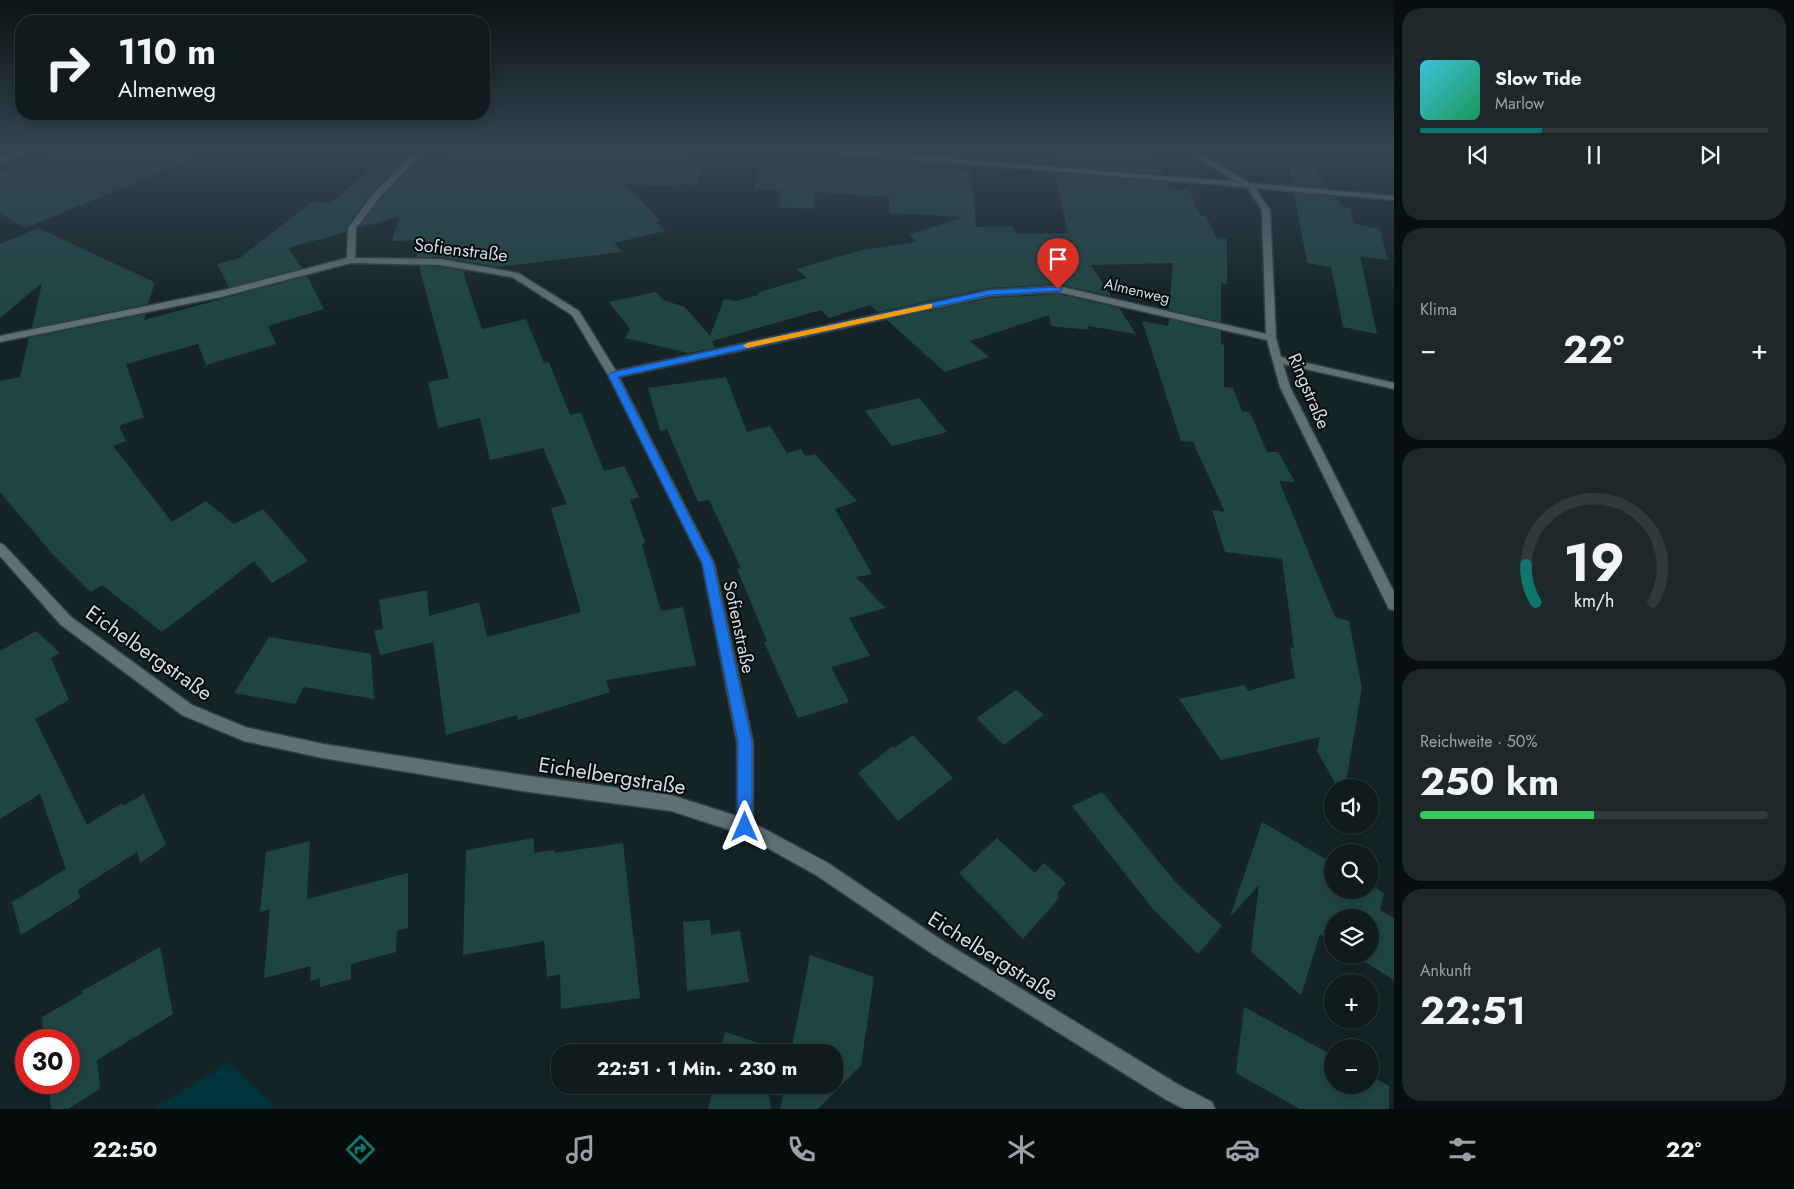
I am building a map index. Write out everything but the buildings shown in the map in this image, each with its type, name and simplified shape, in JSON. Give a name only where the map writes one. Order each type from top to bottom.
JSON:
[{"type":"street","points":[[351,260],[352,228],[371,203]]},
{"type":"street","name":"Ringstraße","points":[[1261,203],[1266,210],[1271,338],[1276,359],[1286,387],[1394,605]]},
{"type":"street","name":"Sofienstraße","points":[[0,339],[221,294],[351,260],[440,262],[515,275],[576,313],[613,375],[708,563],[745,742],[745,827]]},
{"type":"street","name":"Almenweg","points":[[613,375],[990,293],[1058,289],[1271,338]]},
{"type":"street","points":[[1276,359],[1394,386]]},
{"type":"street","name":"Eichelbergstraße","points":[[0,548],[66,621],[187,710],[244,734],[323,751],[522,784],[671,804],[745,827],[822,869],[940,949],[1172,1092],[1205,1109]]},
{"type":"shaded area","points":[[228,1063],[271,1102],[272,1109],[152,1109]]},
{"type":"slow traffic","points":[[747,346],[929,306]]},
{"type":"route","points":[[745,827],[745,742],[708,563],[613,375],[990,293],[1058,289]]}]
